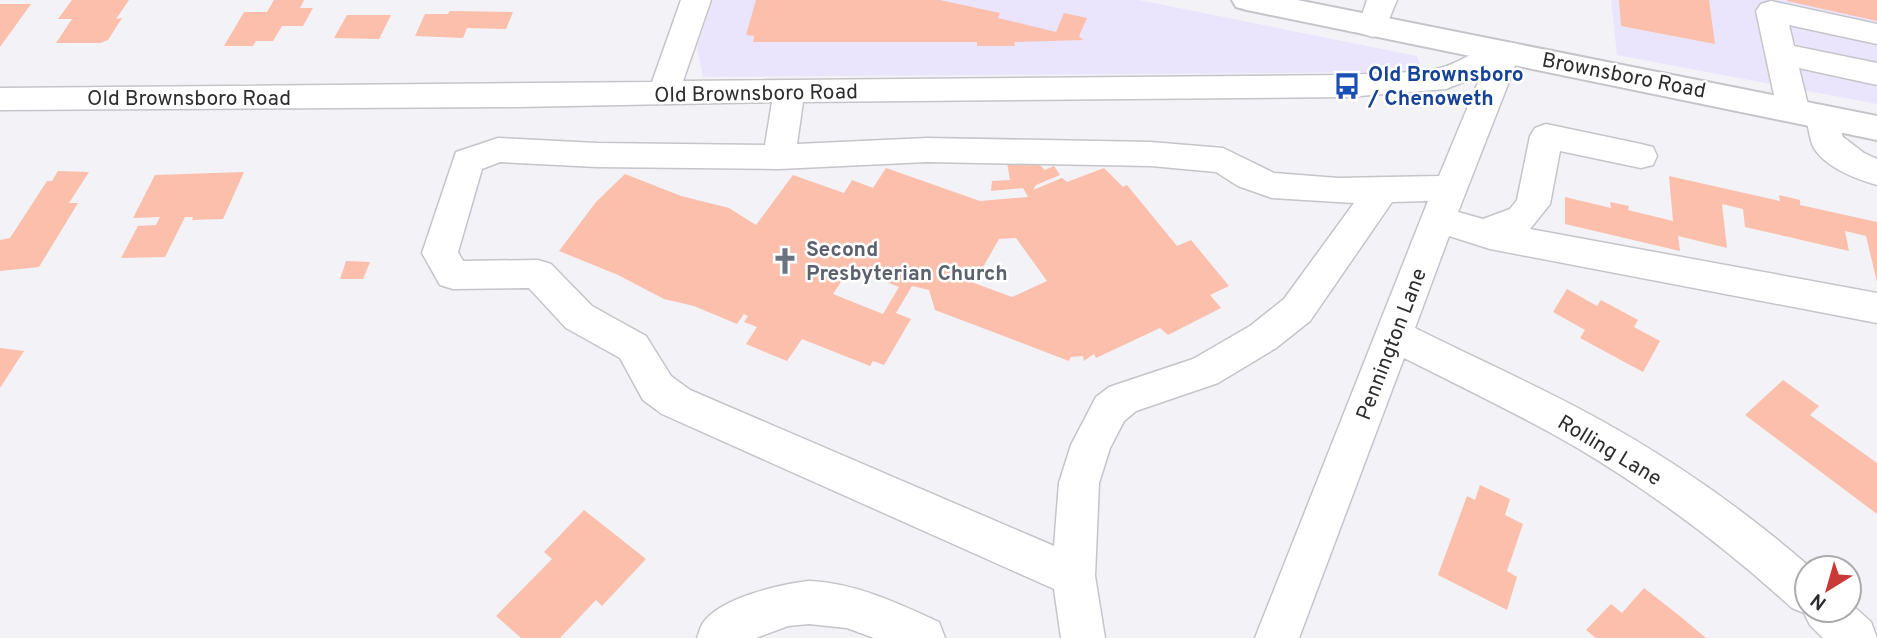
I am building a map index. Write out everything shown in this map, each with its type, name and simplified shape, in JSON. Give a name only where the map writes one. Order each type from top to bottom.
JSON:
[{"type":"main road","name":"Brownsboro Road","points":[[1247,0],[1377,13],[1506,51],[1877,128]]},
{"type":"street","points":[[664,93],[696,0]]},
{"type":"street","points":[[1877,34],[1771,11],[1781,54],[1807,113],[1828,143],[1852,162],[1877,173]]},
{"type":"street","name":"Old Brownsboro Road","points":[[1,101],[1347,86],[1446,78],[1506,51]]},
{"type":"street","name":"Pennington Lane","points":[[1277,638],[1506,51]]},
{"type":"street","points":[[1781,54],[1877,74]]},
{"type":"street","points":[[1485,233],[1522,218],[1533,204],[1546,136],[1641,156]]},
{"type":"street","points":[[1065,572],[676,402],[657,388],[633,346],[579,317],[538,274],[453,275],[440,253],[468,161],[498,150],[597,155],[779,157],[928,150],[1151,154],[1223,160]]},
{"type":"street","points":[[1083,638],[1065,572],[1079,483],[1091,444],[1110,409],[1123,399],[1205,371],[1263,337],[1297,310],[1381,192]]},
{"type":"street","points":[[1446,204],[1485,233],[1877,308]]},
{"type":"street","name":"Rolling Lane","points":[[1395,336],[1589,434],[1688,498],[1793,582]]},
{"type":"street","points":[[719,638],[749,617],[785,604],[812,601],[854,607],[923,638]]},
{"type":"street","points":[[1840,624],[1855,638]]},
{"type":"lane","points":[[779,157],[789,91]]},
{"type":"lane","points":[[1223,160],[1250,177],[1272,185],[1381,192],[1446,204]]},
{"type":"shaded area","points":[[713,0],[1139,0],[1417,56],[1422,72],[703,77],[697,47]]},
{"type":"shaded area","points":[[1611,0],[1877,0],[1877,104],[1617,55]]},
{"type":"building","points":[[72,0],[129,0],[116,19],[122,18],[108,40],[100,43],[56,43],[72,19],[58,19]]},
{"type":"building","points":[[274,0],[304,0],[300,8],[313,8],[303,26],[282,26],[273,41],[256,41],[253,46],[224,46],[244,12],[267,12]]},
{"type":"building","points":[[756,0],[940,0],[1000,13],[998,18],[1056,32],[1064,13],[1087,18],[1079,36],[1083,40],[1014,42],[1015,46],[977,46],[977,42],[753,42],[754,36],[746,35]]},
{"type":"building","points":[[1619,0],[1709,0],[1715,44],[1621,26]]},
{"type":"building","points":[[1877,0],[1877,21],[1787,1]]},
{"type":"building","points":[[0,4],[31,4],[0,47]]},
{"type":"building","points":[[450,11],[513,12],[506,29],[467,28],[463,38],[415,36],[425,14],[448,14]]},
{"type":"building","points":[[347,15],[391,15],[379,39],[334,38]]},
{"type":"building","name":"Second Presbyterian Church","points":[[1030,155],[1045,170],[1054,166],[1060,175],[1036,185],[1033,190],[1062,178],[1067,182],[1104,168],[1123,187],[1127,185],[1177,246],[1191,240],[1229,286],[1210,295],[1221,308],[1168,335],[1160,328],[1096,358],[1094,354],[1084,361],[1083,356],[1071,357],[1069,361],[935,310],[929,290],[912,286],[896,313],[911,319],[884,365],[873,361],[870,366],[802,339],[787,361],[746,344],[757,327],[744,322],[748,316],[744,314],[737,324],[694,306],[664,299],[618,275],[559,251],[596,202],[625,174],[681,196],[729,208],[756,225],[793,175],[844,193],[852,180],[873,188],[886,168],[980,201],[1028,197],[1023,188],[991,191],[992,181],[1010,180],[1007,162]],"holes":[[[1016,238],[1047,281],[1012,297],[974,283],[999,239]],[[850,268],[899,287],[883,314],[833,294]]]},
{"type":"building","points":[[58,171],[89,172],[69,203],[78,203],[39,267],[0,271],[0,240],[10,238],[47,181],[52,181]]},
{"type":"building","points":[[244,172],[223,219],[192,220],[193,217],[185,217],[165,257],[121,258],[138,226],[156,225],[160,217],[133,218],[155,175]]},
{"type":"building","points":[[1669,176],[1780,201],[1779,195],[1800,200],[1800,205],[1877,222],[1877,282],[1866,236],[1845,231],[1849,251],[1745,227],[1743,209],[1722,204],[1727,248],[1678,236],[1680,251],[1565,224],[1565,197],[1611,208],[1610,202],[1629,206],[1628,210],[1673,221]]},
{"type":"building","points":[[346,261],[370,262],[363,279],[340,279]]},
{"type":"building","points":[[1567,289],[1597,306],[1601,300],[1638,320],[1634,327],[1660,341],[1643,372],[1580,338],[1585,330],[1553,312]]},
{"type":"building","points":[[0,348],[24,351],[0,388]]},
{"type":"building","points":[[1783,380],[1819,406],[1810,415],[1877,463],[1877,514],[1745,415]]},
{"type":"building","points":[[1480,485],[1510,499],[1505,515],[1523,524],[1507,571],[1517,577],[1507,610],[1438,575],[1467,496],[1475,500]]},
{"type":"building","points":[[584,510],[646,559],[602,606],[596,600],[560,638],[521,638],[496,616],[552,559],[544,552]]},
{"type":"building","points":[[1644,588],[1706,638],[1596,638],[1586,630],[1611,604],[1622,613]]},
{"type":"place","name":"Old Brownsboro / Chenoweth","points":[[1347,86]]},
{"type":"place","name":"Second Presbyterian Church","points":[[785,261]]}]
